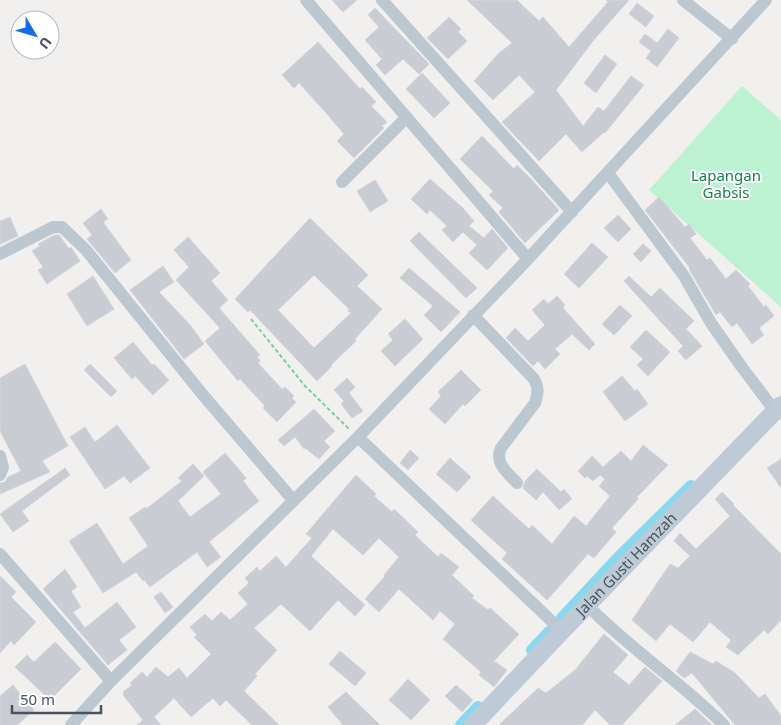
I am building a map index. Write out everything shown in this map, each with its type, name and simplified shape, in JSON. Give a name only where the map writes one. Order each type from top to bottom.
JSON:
[{"type":"street","points":[[306,0],[528,259]]},
{"type":"street","points":[[382,0],[572,212]]},
{"type":"street","points":[[683,0],[732,39]]},
{"type":"street","points":[[71,725],[111,681],[358,437],[572,212],[766,0]]},
{"type":"street","points":[[342,182],[406,118]]},
{"type":"street","points":[[608,173],[684,276],[711,323],[741,366],[778,408]]},
{"type":"street","points":[[0,254],[53,227],[62,227],[86,250],[196,388],[293,500]]},
{"type":"street","points":[[473,315],[534,380],[538,387],[535,403],[501,448],[498,455],[499,462],[517,483]]},
{"type":"street","name":"Jalan Gusti Hamzah","points":[[474,725],[562,631],[778,408]]},
{"type":"street","points":[[358,437],[562,631]]},
{"type":"street","points":[[0,456],[3,467],[0,475]]},
{"type":"street","points":[[0,554],[111,681]]},
{"type":"street","points":[[588,605],[608,627],[724,725]]},
{"type":"path","points":[[251,320],[305,386],[358,437]]},
{"type":"green space","name":"Lapangan Gabsis","points":[[742,86],[781,120],[781,307],[649,190]]},
{"type":"building","points":[[332,0],[357,0],[343,12]]},
{"type":"building","points":[[467,0],[517,0],[539,21],[543,17],[569,47],[608,2],[606,0],[629,0],[593,41],[556,90],[583,126],[598,107],[604,111],[631,76],[644,85],[605,133],[582,152],[566,134],[539,161],[502,122],[535,92],[519,75],[493,100],[474,81],[499,53],[512,43]]},
{"type":"building","points":[[637,3],[654,16],[646,27],[629,14]]},
{"type":"building","points":[[375,8],[429,64],[419,74],[403,59],[385,75],[376,65],[382,59],[365,40],[379,27],[368,15]]},
{"type":"building","points":[[449,17],[461,29],[458,32],[467,41],[448,59],[427,38]]},
{"type":"building","points":[[668,29],[679,38],[657,67],[646,58],[651,51],[639,42],[645,34],[657,43]]},
{"type":"building","points":[[318,42],[360,89],[362,87],[376,102],[371,106],[387,122],[382,126],[384,128],[354,158],[337,141],[344,134],[327,114],[299,83],[294,88],[282,75]]},
{"type":"building","points":[[605,55],[617,64],[596,93],[584,83]]},
{"type":"building","points":[[422,73],[450,103],[434,118],[406,89]]},
{"type":"building","points":[[482,136],[514,169],[517,165],[559,210],[525,243],[499,212],[503,208],[489,195],[493,191],[460,159]]},
{"type":"building","points":[[430,179],[462,207],[474,221],[469,226],[484,238],[492,229],[508,248],[487,270],[469,253],[477,245],[463,232],[453,242],[442,230],[447,226],[430,210],[427,214],[411,199]]},
{"type":"building","points":[[375,180],[388,201],[370,212],[357,191]]},
{"type":"building","points":[[659,197],[685,227],[689,224],[696,234],[690,238],[707,260],[710,258],[726,279],[736,270],[750,284],[748,286],[764,307],[766,305],[774,316],[759,328],[764,335],[752,344],[737,323],[732,327],[720,312],[716,315],[690,268],[645,210]]},
{"type":"building","points":[[101,209],[108,219],[103,222],[131,260],[115,273],[87,239],[92,235],[83,223]]},
{"type":"building","points":[[618,215],[631,229],[618,242],[604,228]]},
{"type":"building","points":[[10,217],[18,236],[0,244],[0,221]]},
{"type":"building","points":[[310,218],[368,275],[357,286],[382,309],[355,339],[356,341],[317,381],[250,310],[248,312],[235,299]],"holes":[[[314,275],[349,309],[348,311],[351,313],[314,348],[278,310]]]},
{"type":"building","points":[[419,232],[477,288],[466,298],[410,241]]},
{"type":"building","points":[[55,235],[59,235],[69,249],[71,247],[80,261],[47,284],[38,270],[43,267],[32,251],[40,246],[38,244]]},
{"type":"building","points":[[188,237],[220,273],[211,281],[228,300],[219,308],[260,355],[257,357],[260,361],[258,363],[282,389],[285,387],[294,396],[292,398],[296,402],[277,422],[240,379],[238,381],[205,341],[220,328],[176,280],[189,267],[174,250]]},
{"type":"building","points":[[592,243],[608,257],[579,288],[564,274]]},
{"type":"building","points":[[643,244],[651,251],[641,262],[633,254]]},
{"type":"building","points":[[163,266],[174,282],[159,292],[191,326],[204,344],[184,359],[130,290]]},
{"type":"building","points":[[409,268],[460,312],[441,332],[424,315],[433,306],[400,278]]},
{"type":"building","points":[[93,276],[114,309],[87,326],[67,294]]},
{"type":"building","points":[[629,276],[651,297],[660,288],[694,321],[686,329],[702,346],[686,360],[678,351],[683,346],[624,281]]},
{"type":"building","points":[[557,296],[565,305],[563,308],[595,344],[589,350],[572,334],[555,349],[560,354],[545,369],[538,361],[533,366],[506,338],[515,328],[528,341],[545,325],[532,310],[544,299],[548,304]]},
{"type":"building","points":[[620,305],[632,316],[614,335],[602,324]]},
{"type":"building","points":[[405,319],[423,339],[395,366],[381,351],[393,340],[388,334]]},
{"type":"building","points":[[646,330],[670,352],[648,376],[637,365],[643,359],[630,347]]},
{"type":"building","points":[[133,342],[152,365],[154,364],[169,380],[153,395],[135,376],[132,379],[114,358]]},
{"type":"building","points":[[25,364],[68,446],[42,461],[50,472],[0,494],[0,483],[5,482],[8,477],[21,471],[0,431],[0,378]]},
{"type":"building","points":[[90,364],[117,391],[111,397],[84,370]]},
{"type":"building","points":[[461,370],[481,390],[465,406],[463,404],[445,424],[429,409],[441,396],[438,392]]},
{"type":"building","points":[[622,376],[635,391],[637,389],[648,404],[625,421],[603,392]]},
{"type":"building","points":[[347,378],[355,387],[349,393],[363,411],[352,418],[341,404],[344,401],[334,390]]},
{"type":"building","points":[[314,409],[335,431],[324,441],[330,447],[319,459],[304,449],[295,437],[284,446],[278,440]]},
{"type":"building","points":[[117,425],[150,468],[130,483],[124,476],[105,489],[70,437],[85,427],[95,442]]},
{"type":"building","points":[[643,445],[668,465],[637,497],[638,499],[612,528],[616,532],[594,558],[588,554],[547,600],[502,559],[507,553],[471,520],[493,496],[529,529],[532,525],[552,544],[574,516],[586,526],[610,496],[599,486],[605,479],[600,475],[593,481],[587,476],[585,478],[578,471],[592,456],[603,467],[621,451],[631,461]]},
{"type":"building","points":[[410,450],[419,458],[408,470],[400,463]]},
{"type":"building","points":[[225,453],[246,478],[243,481],[259,501],[209,542],[221,557],[207,567],[197,552],[150,587],[136,572],[103,593],[69,541],[97,523],[123,564],[148,546],[129,518],[145,507],[146,509],[182,481],[178,478],[193,464],[204,476],[178,501],[190,517],[221,494],[203,472]]},
{"type":"building","points":[[450,458],[471,477],[457,492],[436,474]]},
{"type":"building","points":[[781,459],[781,488],[767,468]]},
{"type":"building","points":[[65,468],[70,475],[22,511],[29,521],[13,532],[0,514]]},
{"type":"building","points":[[537,469],[561,492],[564,489],[572,499],[559,510],[543,492],[536,500],[523,488],[525,481]]},
{"type":"building","points":[[356,475],[376,494],[374,496],[392,512],[394,509],[418,532],[415,535],[438,557],[441,553],[459,567],[452,575],[474,596],[472,598],[488,610],[490,608],[519,634],[494,661],[507,670],[494,687],[479,675],[481,672],[443,639],[455,624],[440,611],[433,620],[399,589],[379,612],[365,599],[399,557],[379,538],[363,555],[333,529],[311,556],[365,605],[355,616],[338,600],[310,631],[281,604],[254,628],[277,650],[255,674],[257,676],[244,691],[279,725],[252,725],[226,700],[220,706],[213,698],[191,717],[174,698],[154,717],[161,725],[137,725],[143,720],[123,695],[123,692],[132,685],[130,683],[142,672],[147,677],[156,667],[168,677],[179,668],[187,678],[211,654],[194,637],[197,635],[190,627],[205,614],[212,621],[221,612],[230,620],[248,604],[238,593],[249,583],[245,578],[257,567],[260,571],[276,556],[286,567],[312,538],[306,534]]},
{"type":"building","points":[[722,492],[781,554],[781,620],[768,634],[764,630],[738,655],[726,647],[731,640],[710,622],[693,642],[670,624],[656,641],[632,620],[670,564],[678,568],[690,556],[674,541],[680,533],[696,549],[730,516],[715,499]]},
{"type":"building","points":[[65,569],[77,587],[71,591],[81,607],[73,612],[85,628],[117,602],[136,627],[119,640],[127,650],[108,665],[43,589]]},
{"type":"building","points":[[0,576],[16,592],[11,597],[36,622],[14,645],[11,641],[0,653]]},
{"type":"building","points":[[161,592],[173,607],[165,613],[154,597]]},
{"type":"building","points":[[604,634],[628,655],[613,672],[629,685],[645,667],[662,681],[622,725],[610,725],[595,710],[582,725],[499,725],[538,688],[546,693],[575,670]]},
{"type":"building","points":[[55,642],[81,669],[50,700],[15,667],[27,655],[34,662]]},
{"type":"building","points":[[340,651],[366,673],[355,686],[329,664]]},
{"type":"building","points":[[690,652],[713,664],[716,661],[735,673],[759,698],[765,694],[781,716],[781,725],[735,725],[692,673],[684,678],[676,671]]},
{"type":"building","points":[[408,679],[430,700],[411,720],[389,700]]},
{"type":"building","points":[[13,685],[34,710],[17,725],[0,725],[0,696]]},
{"type":"building","points":[[456,685],[473,700],[462,712],[445,696]]},
{"type":"building","points":[[346,692],[380,725],[343,725],[328,707]]},
{"type":"building","points":[[695,709],[712,725],[675,725]]},
{"type":"waterway","points":[[562,618],[618,558],[691,486]]},
{"type":"waterway","points":[[532,650],[549,632]]},
{"type":"waterway","points":[[461,725],[478,707]]}]
